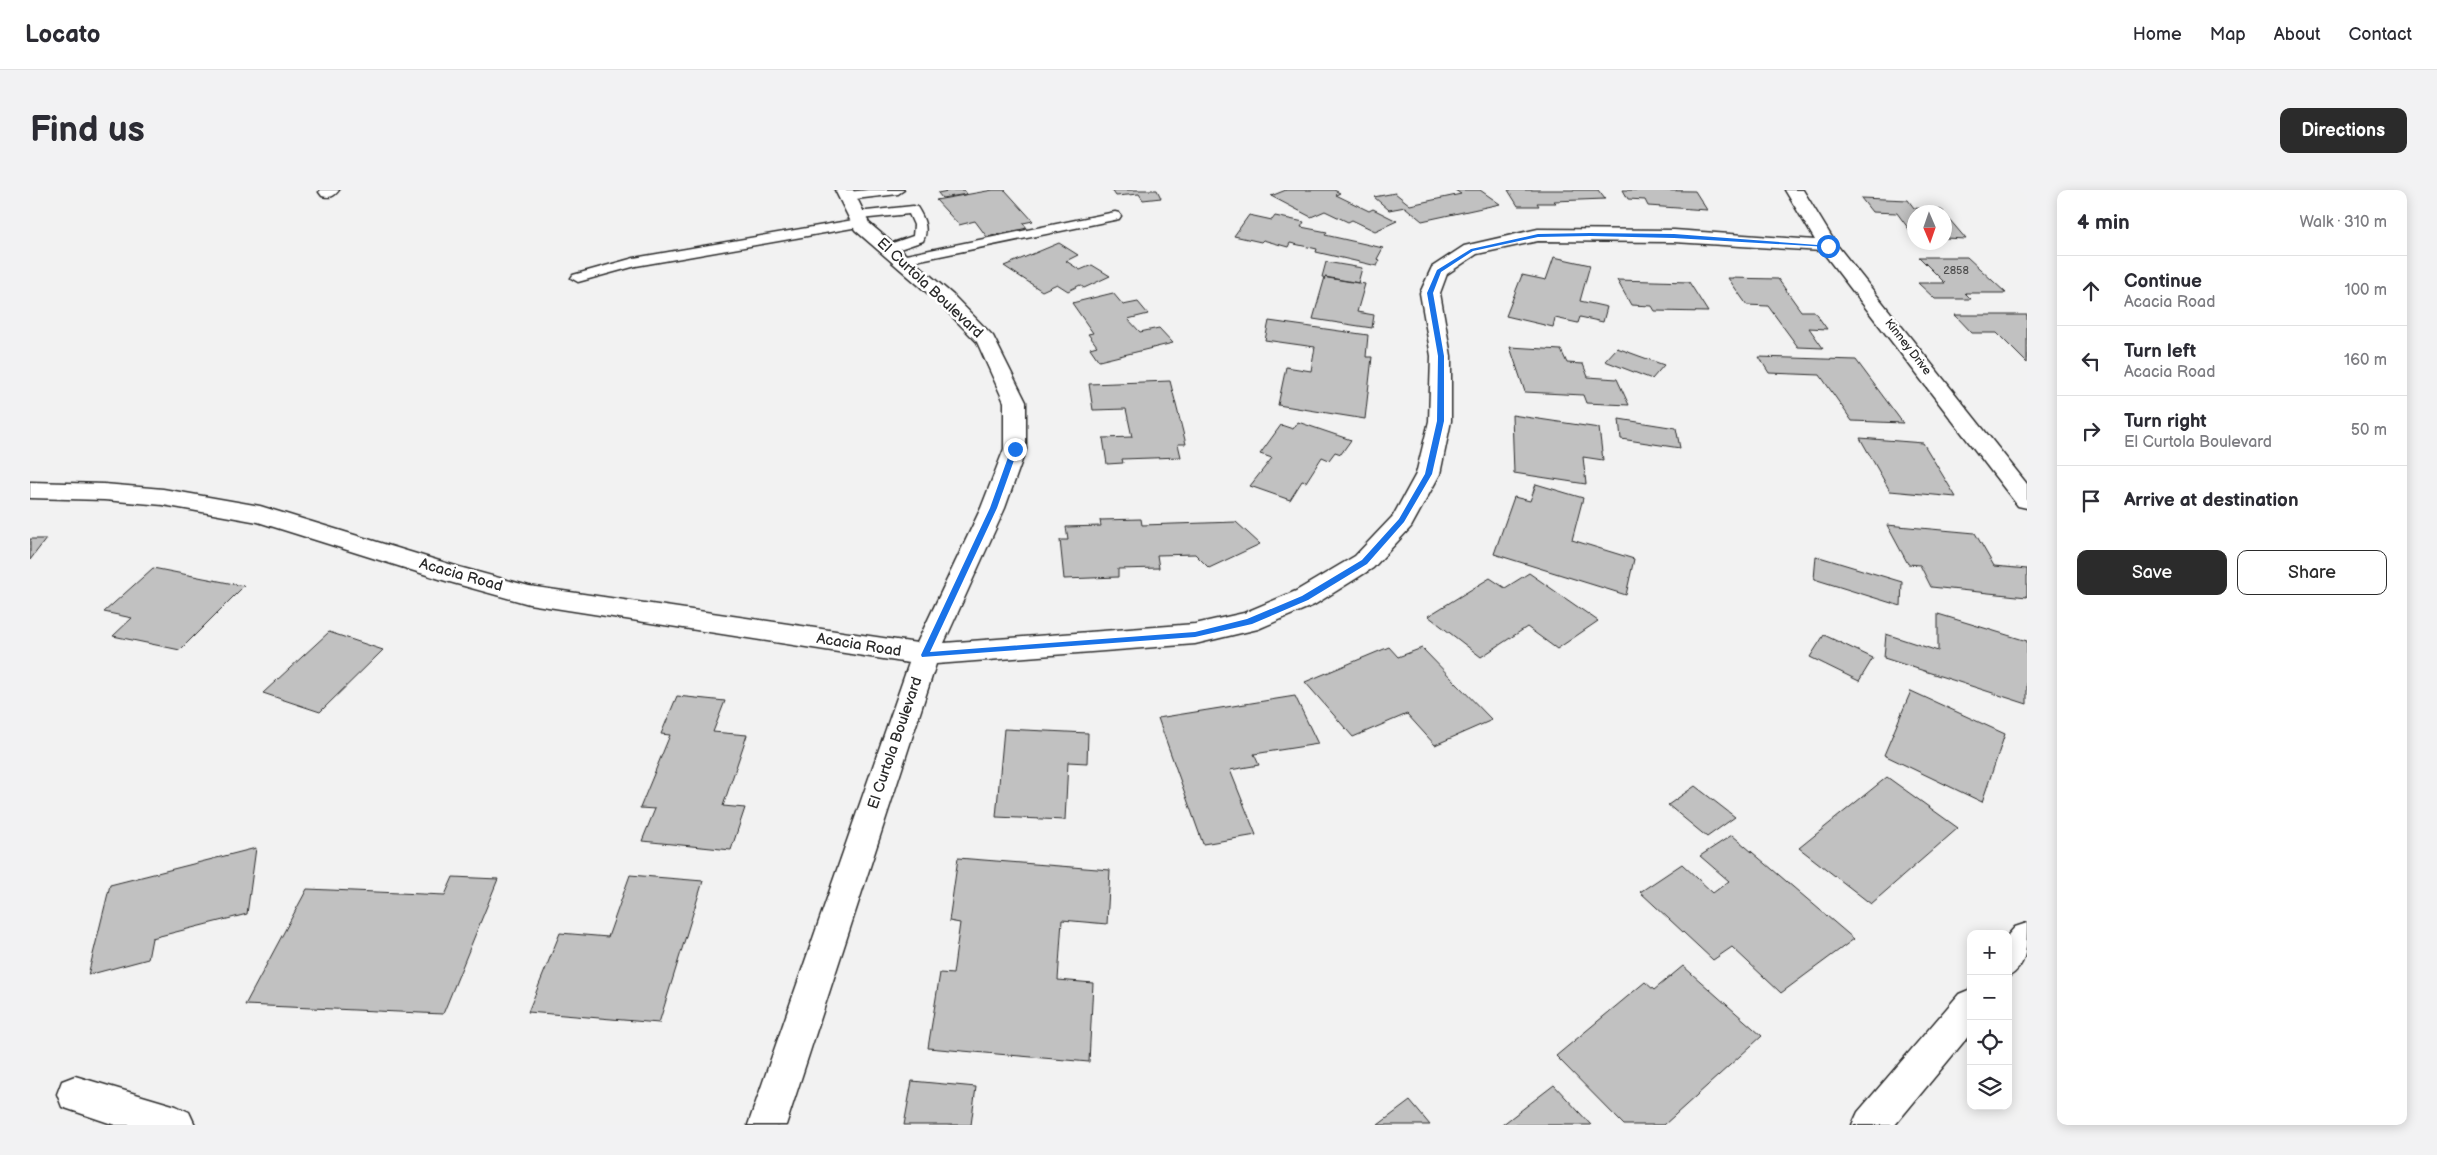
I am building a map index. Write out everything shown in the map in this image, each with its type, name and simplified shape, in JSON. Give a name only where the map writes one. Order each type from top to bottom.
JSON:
[{"type":"street","name":"Kinney Drive","points":[[1794,190],[1828,246],[2027,500]]},
{"type":"street","name":"El Curtola Boulevard","points":[[767,1125],[925,655],[994,508],[1015,449],[1015,402],[986,340],[946,299],[894,254],[852,207]]},
{"type":"street","name":"Acacia Road","points":[[30,490],[104,492],[163,497],[260,514],[455,575],[529,595],[925,655],[1195,634],[1249,622],[1305,598],[1364,562],[1402,521],[1428,474],[1440,412],[1441,356],[1430,293],[1439,271],[1471,250],[1538,235],[1590,234],[1674,236],[1828,246]]},
{"type":"street","points":[[2012,956],[2027,938]]},
{"type":"street","points":[[1871,1125],[1967,1011]]},
{"type":"street","points":[[75,1094],[176,1125]]},
{"type":"lane","points":[[578,278],[852,207],[898,190]]},
{"type":"lane","points":[[852,207],[913,210],[920,225],[920,238],[894,254]]},
{"type":"lane","points":[[894,254],[1115,216]]},
{"type":"building","points":[[964,190],[967,194],[942,198],[938,193]]},
{"type":"building","points":[[993,190],[1005,190],[1033,221],[1023,223],[1027,228],[987,237],[975,221],[959,225],[936,200]]},
{"type":"building","points":[[1112,190],[1157,190],[1161,198],[1143,200],[1139,194],[1116,196]]},
{"type":"building","points":[[1286,190],[1334,190],[1340,193],[1336,195],[1369,211],[1373,209],[1397,221],[1375,231],[1352,220],[1348,222],[1325,211],[1311,217],[1271,196]]},
{"type":"building","points":[[1455,190],[1480,190],[1500,204],[1422,221],[1405,207],[1389,210],[1374,197],[1395,193],[1410,205],[1461,194]]},
{"type":"building","points":[[1508,190],[1598,190],[1605,199],[1554,201],[1556,203],[1537,203],[1539,206],[1518,206]]},
{"type":"building","points":[[1623,190],[1695,191],[1707,210],[1648,206],[1645,200],[1628,199]]},
{"type":"building","points":[[1861,198],[1908,200],[1912,205],[1907,205],[1907,227],[1897,213],[1872,212]]},
{"type":"building","points":[[1249,215],[1272,220],[1275,216],[1304,222],[1301,227],[1327,232],[1325,235],[1383,248],[1377,259],[1380,260],[1377,266],[1316,252],[1317,249],[1290,243],[1288,247],[1263,240],[1261,242],[1234,236]]},
{"type":"building","points":[[1952,222],[1966,239],[1952,238]]},
{"type":"building","points":[[1059,243],[1078,255],[1066,261],[1080,270],[1092,265],[1110,276],[1084,288],[1080,285],[1068,291],[1057,284],[1042,291],[1004,266]]},
{"type":"building","points":[[1554,257],[1590,265],[1580,301],[1607,307],[1603,322],[1580,317],[1578,323],[1555,318],[1553,327],[1506,316],[1522,275],[1546,280]]},
{"type":"building","points":[[1919,257],[1967,257],[2006,293],[1965,293],[1971,299],[1935,299],[1918,283],[1945,283]]},
{"type":"building","points":[[1326,262],[1362,268],[1358,283],[1322,277]]},
{"type":"building","points":[[1325,277],[1365,284],[1357,312],[1374,315],[1372,328],[1313,319]]},
{"type":"building","points":[[1728,278],[1778,279],[1801,311],[1814,311],[1827,329],[1809,328],[1823,348],[1798,347],[1768,306],[1747,305]]},
{"type":"building","points":[[1617,280],[1689,282],[1708,312],[1655,311],[1652,306],[1631,305]]},
{"type":"building","points":[[1113,293],[1123,305],[1138,302],[1148,314],[1128,319],[1140,332],[1159,328],[1173,343],[1099,361],[1090,348],[1097,346],[1088,334],[1093,333],[1072,303]]},
{"type":"building","points":[[1955,315],[2027,315],[2027,363],[1997,333],[1972,333]]},
{"type":"building","points":[[1269,321],[1368,335],[1366,357],[1372,357],[1365,419],[1278,405],[1286,367],[1311,371],[1315,347],[1265,340]]},
{"type":"building","points":[[1510,347],[1561,350],[1567,363],[1583,364],[1588,377],[1617,379],[1629,405],[1586,403],[1583,395],[1525,392]]},
{"type":"building","points":[[1617,348],[1664,365],[1652,379],[1605,361]]},
{"type":"building","points":[[1759,357],[1856,360],[1903,423],[1852,421],[1820,375],[1769,373]]},
{"type":"building","points":[[1170,381],[1186,444],[1178,444],[1181,457],[1122,459],[1123,463],[1107,464],[1103,438],[1132,437],[1126,409],[1093,410],[1089,384]]},
{"type":"building","points":[[1512,415],[1599,428],[1603,460],[1583,457],[1586,484],[1514,473]]},
{"type":"building","points":[[1619,419],[1676,428],[1680,448],[1621,439]]},
{"type":"building","points":[[1298,422],[1351,440],[1341,454],[1335,452],[1329,460],[1322,457],[1306,482],[1302,481],[1290,500],[1250,486],[1272,458],[1260,454],[1281,425],[1293,429]]},
{"type":"building","points":[[1860,438],[1923,443],[1956,497],[1890,491]]},
{"type":"building","points":[[1536,484],[1583,498],[1572,540],[1634,559],[1626,595],[1494,554],[1514,497],[1530,501]]},
{"type":"building","points":[[1141,519],[1142,525],[1236,522],[1260,544],[1209,568],[1195,554],[1157,555],[1159,568],[1118,569],[1118,577],[1064,579],[1060,540],[1068,540],[1066,527],[1101,526],[1100,520]]},
{"type":"building","points":[[1887,525],[1975,533],[1994,566],[2027,569],[2027,597],[1931,587],[1920,565],[1908,564]]},
{"type":"building","points":[[30,539],[46,539],[30,560]]},
{"type":"building","points":[[1816,556],[1902,582],[1901,606],[1814,579]]},
{"type":"building","points":[[153,568],[244,586],[180,650],[113,636],[132,618],[104,612]]},
{"type":"building","points":[[1529,573],[1598,621],[1557,649],[1527,627],[1481,657],[1428,616],[1490,578],[1505,588]]},
{"type":"building","points":[[1938,614],[2027,641],[2027,704],[1884,658],[1886,634],[1938,651]]},
{"type":"building","points":[[329,632],[383,650],[320,712],[263,693]]},
{"type":"building","points":[[1824,635],[1873,658],[1859,681],[1810,657]]},
{"type":"building","points":[[1389,647],[1398,657],[1422,648],[1492,720],[1435,745],[1407,714],[1353,737],[1305,682]]},
{"type":"building","points":[[1911,691],[2005,734],[1982,802],[1884,755]]},
{"type":"building","points":[[677,696],[725,701],[713,732],[747,735],[723,806],[745,808],[731,850],[642,841],[655,809],[640,808],[670,735],[661,734]]},
{"type":"building","points":[[1295,696],[1318,744],[1254,754],[1259,765],[1230,770],[1256,835],[1203,844],[1158,718]]},
{"type":"building","points":[[1004,729],[1088,733],[1087,763],[1068,762],[1065,820],[996,817]]},
{"type":"building","points":[[1887,777],[1958,828],[1871,904],[1799,848]]},
{"type":"building","points":[[1695,786],[1735,817],[1707,837],[1668,805]]},
{"type":"building","points":[[1732,835],[1854,939],[1781,993],[1732,947],[1713,960],[1640,892],[1682,864],[1713,893],[1729,881],[1700,856]]},
{"type":"building","points":[[256,848],[247,914],[152,938],[148,959],[88,975],[110,885]]},
{"type":"building","points":[[958,858],[1110,870],[1107,924],[1062,920],[1058,980],[1093,983],[1089,1062],[928,1048],[940,973],[953,974],[960,923],[949,921]]},
{"type":"building","points":[[630,875],[703,881],[659,1023],[528,1012],[560,933],[608,937]]},
{"type":"building","points":[[453,877],[498,879],[443,1014],[245,1005],[307,889],[445,895]]},
{"type":"building","points":[[1683,966],[1762,1036],[1664,1125],[1624,1125],[1556,1056],[1645,982],[1654,990]]},
{"type":"building","points":[[912,1081],[976,1087],[971,1125],[904,1125]]},
{"type":"building","points":[[1554,1085],[1591,1125],[1502,1125]]},
{"type":"building","points":[[1410,1101],[1430,1125],[1378,1125]]},
{"type":"route","points":[[1015,449],[994,508],[925,655],[1046,645],[1140,640],[1195,634],[1249,622],[1305,598],[1364,562],[1402,521],[1428,474],[1440,421],[1441,356],[1430,293],[1439,271],[1471,250],[1538,235],[1590,234],[1674,236],[1828,246]]}]
